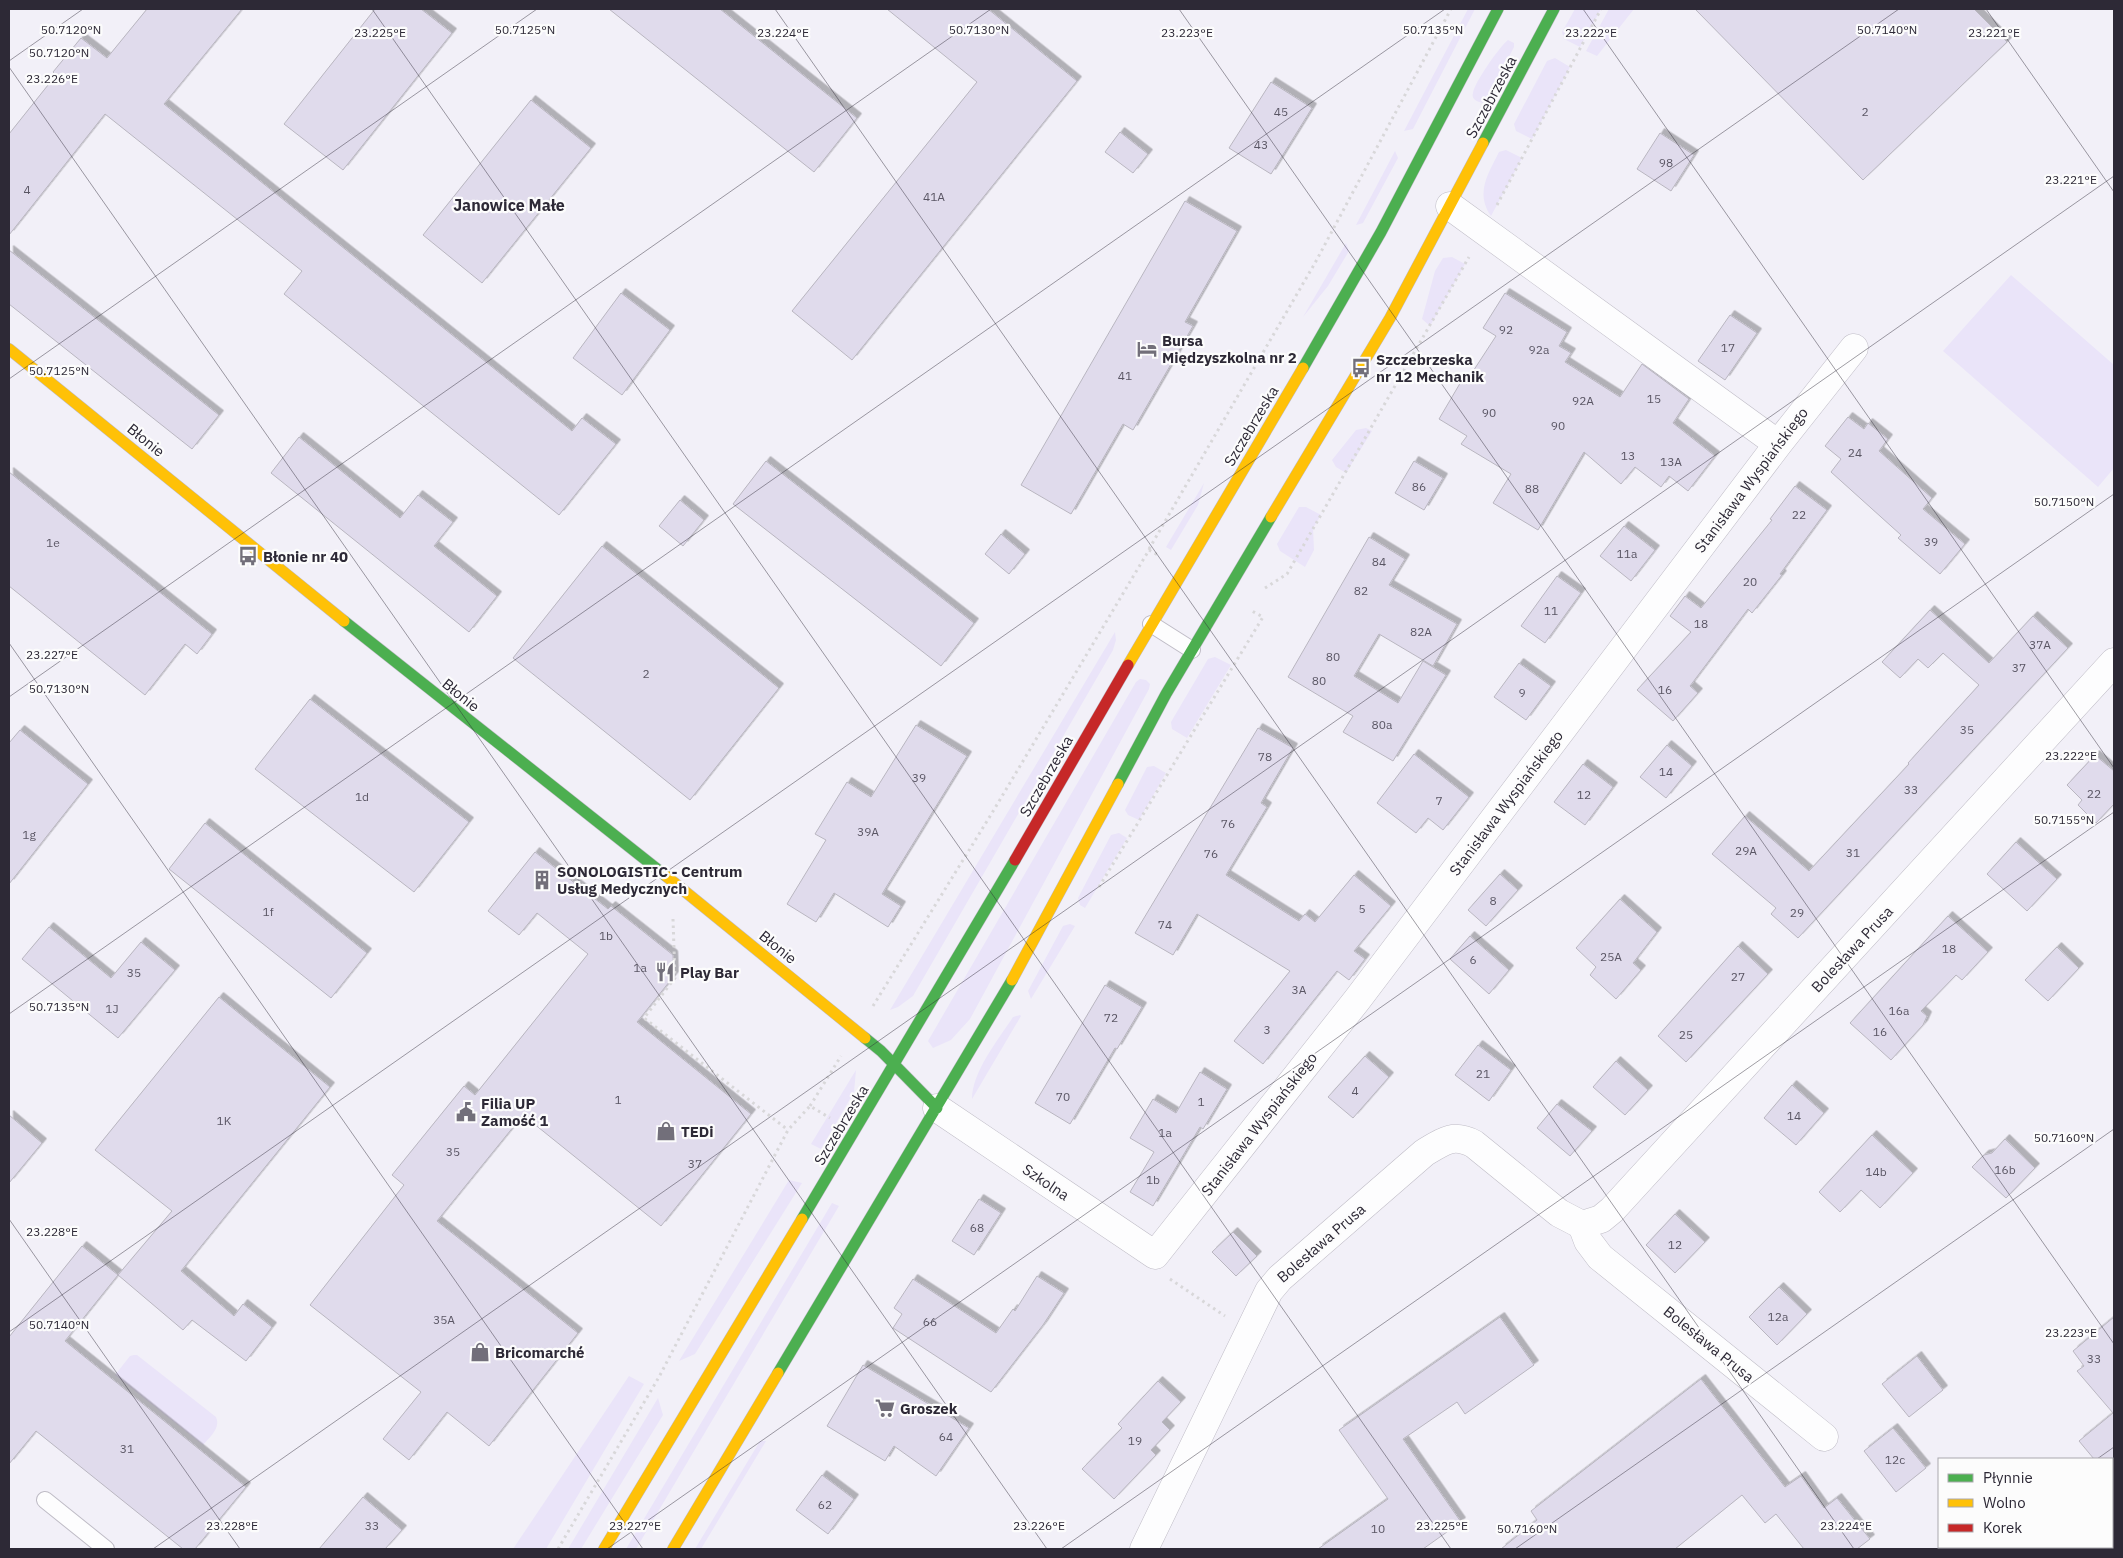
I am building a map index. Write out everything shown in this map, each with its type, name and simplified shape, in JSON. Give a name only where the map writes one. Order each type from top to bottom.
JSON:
[{"type":"main road","name":"Szczebrzeska","points":[[604,1549],[895,1065],[1151,624],[1344,298],[1390,215],[1498,9]]},
{"type":"main road","name":"Szczebrzeska","points":[[673,1549],[1019,968],[1142,738],[1192,650],[1390,318],[1554,9]]},
{"type":"main road","name":"Błonie","points":[[9,349],[443,701],[693,897],[857,1031],[895,1065],[936,1108]]},
{"type":"street","points":[[1450,206],[1778,444]]},
{"type":"street","name":"Stanisława Wyspiańskiego","points":[[1155,1256],[1357,1000],[1778,444],[1854,348]]},
{"type":"street","name":"Bolesława Prusa","points":[[1582,1225],[1601,1218],[1612,1210],[2114,662]]},
{"type":"street","name":"Szkolna","points":[[936,1108],[1155,1256]]},
{"type":"street","name":"Bolesława Prusa","points":[[1144,1549],[1269,1291],[1280,1278],[1424,1154],[1448,1139],[1461,1138],[1474,1144],[1559,1214],[1582,1225],[1588,1241],[1600,1257],[1824,1436]]},
{"type":"lane","points":[[1151,624],[1192,650]]},
{"type":"lane","points":[[45,1500],[106,1549]]},
{"type":"path","points":[[558,1549],[659,1377],[788,1130],[810,1106],[857,1031],[992,813],[1149,550],[1315,263],[1452,9]]},
{"type":"path","points":[[1263,589],[1287,574],[1484,230],[1601,9]]},
{"type":"path","points":[[1149,550],[1161,558]]},
{"type":"path","points":[[672,909],[675,978],[644,1018],[788,1130]]},
{"type":"path","points":[[810,1106],[836,1122]]},
{"type":"shaded area","points":[[1468,9],[1475,9],[1413,129],[1404,131]]},
{"type":"shaded area","points":[[1575,9],[1601,9],[1580,47],[1564,39],[1562,32]]},
{"type":"shaded area","points":[[1609,9],[1634,9],[1597,56],[1586,51]]},
{"type":"shaded area","points":[[1508,40],[1514,43],[1514,47],[1487,100],[1483,103],[1477,101],[1473,95],[1474,88],[1482,73]]},
{"type":"shaded area","points":[[1555,58],[1570,67],[1532,139],[1516,131],[1514,124],[1547,61]]},
{"type":"shaded area","points":[[1506,150],[1522,158],[1491,216],[1486,208],[1484,199],[1485,184],[1499,152]]},
{"type":"shaded area","points":[[1395,151],[1398,158],[1363,223],[1356,225]]},
{"type":"shaded area","points":[[1346,243],[1349,251],[1328,286],[1303,317]]},
{"type":"shaded area","points":[[1452,257],[1465,264],[1430,326],[1422,319],[1435,271],[1443,258]]},
{"type":"shaded area","points":[[2011,275],[2114,365],[2114,468],[2098,487],[1943,351]]},
{"type":"shaded area","points":[[1366,428],[1372,431],[1346,473],[1336,467],[1332,460],[1356,430]]},
{"type":"shaded area","points":[[1204,483],[1198,505],[1171,550],[1166,547]]},
{"type":"shaded area","points":[[1299,507],[1306,507],[1321,515],[1313,528],[1314,550],[1305,567],[1280,551],[1277,544]]},
{"type":"shaded area","points":[[1115,632],[1116,640],[1113,650],[913,996],[898,1007],[890,1010]]},
{"type":"shaded area","points":[[1215,657],[1231,665],[1187,738],[1172,729],[1171,722],[1208,659]]},
{"type":"shaded area","points":[[1140,679],[1146,680],[1150,684],[1149,689],[970,1019],[951,1040],[933,1048],[928,1041],[1136,682]]},
{"type":"shaded area","points":[[1154,766],[1166,773],[1139,820],[1128,815],[1125,810],[1147,767]]},
{"type":"shaded area","points":[[1119,833],[1127,838],[1085,908],[1080,905],[1078,898],[1111,835]]},
{"type":"shaded area","points":[[1070,924],[1075,926],[1031,999],[1028,991],[1063,926]]},
{"type":"shaded area","points":[[1020,1015],[972,1099],[976,1078],[987,1056],[1013,1017]]},
{"type":"shaded area","points":[[856,1070],[854,1092],[821,1149],[811,1144]]},
{"type":"shaded area","points":[[789,1180],[802,1183],[695,1354],[679,1361]]},
{"type":"shaded area","points":[[832,1203],[839,1206],[636,1549],[626,1549]]},
{"type":"shaded area","points":[[137,1355],[216,1417],[216,1429],[203,1445],[115,1375],[130,1356]]},
{"type":"shaded area","points":[[629,1376],[644,1384],[546,1549],[513,1549]]},
{"type":"shaded area","points":[[658,1398],[663,1415],[581,1549],[568,1549]]},
{"type":"shaded area","points":[[760,1441],[766,1441],[701,1549],[695,1549]]},
{"type":"building","points":[[147,9],[242,9],[164,104],[572,431],[582,418],[616,444],[559,515],[284,294],[302,271],[105,114],[9,235],[9,134],[56,75],[53,72],[81,38],[107,58]]},
{"type":"building","points":[[375,9],[421,9],[452,33],[343,170],[284,124]]},
{"type":"building","points":[[609,9],[720,9],[857,118],[814,172]]},
{"type":"building","points":[[887,9],[988,9],[1077,81],[852,360],[792,311],[977,82]]},
{"type":"building","points":[[1695,9],[1974,9],[2007,42],[1863,180]]},
{"type":"building","points":[[1271,82],[1312,108],[1271,174],[1229,148]]},
{"type":"building","points":[[531,100],[591,148],[482,283],[423,235]]},
{"type":"building","points":[[1120,132],[1148,154],[1133,173],[1105,152]]},
{"type":"building","points":[[1660,133],[1694,155],[1671,191],[1637,169]]},
{"type":"building","points":[[1185,201],[1237,231],[1185,322],[1193,326],[1133,430],[1123,424],[1071,514],[1021,485]]},
{"type":"building","points":[[9,250],[219,415],[192,449],[9,304]]},
{"type":"building","points":[[621,293],[670,330],[622,395],[573,358]]},
{"type":"building","points":[[1505,293],[1567,332],[1559,346],[1571,353],[1565,362],[1620,397],[1642,364],[1689,399],[1673,423],[1715,456],[1688,491],[1669,476],[1661,487],[1635,467],[1621,484],[1584,452],[1538,530],[1493,503],[1511,474],[1461,444],[1467,436],[1439,419],[1462,380],[1466,382],[1496,336],[1483,328]]},
{"type":"building","points":[[1730,315],[1757,333],[1725,380],[1698,361]]},
{"type":"building","points":[[1848,417],[1864,429],[1868,423],[1888,439],[1879,451],[1932,498],[1923,509],[1965,544],[1940,574],[1898,538],[1901,535],[1831,472],[1841,459],[1825,446]]},
{"type":"building","points":[[299,437],[400,518],[418,495],[453,522],[434,546],[497,596],[469,632],[271,473]]},
{"type":"building","points":[[766,461],[974,623],[941,666],[733,504]]},
{"type":"building","points":[[1414,461],[1443,478],[1424,510],[1395,493]]},
{"type":"building","points":[[9,472],[212,634],[197,654],[185,644],[145,695],[9,586]]},
{"type":"building","points":[[1795,486],[1827,510],[1780,574],[1782,575],[1752,613],[1748,609],[1690,686],[1698,693],[1673,721],[1637,690],[1691,632],[1670,616],[1685,596],[1701,608],[1772,520],[1770,519]]},
{"type":"building","points":[[680,500],[704,520],[683,546],[659,526]]},
{"type":"building","points":[[1624,526],[1655,550],[1631,581],[1600,556]]},
{"type":"building","points":[[1001,534],[1025,554],[1009,574],[985,554]]},
{"type":"building","points":[[1369,537],[1405,559],[1389,585],[1457,624],[1433,666],[1379,634],[1354,676],[1398,703],[1423,661],[1446,675],[1393,761],[1343,732],[1353,716],[1288,677]]},
{"type":"building","points":[[602,546],[779,688],[690,800],[513,658]]},
{"type":"building","points":[[1557,576],[1581,593],[1545,643],[1521,626]]},
{"type":"building","points":[[1930,610],[1989,663],[2033,616],[2068,648],[1798,938],[1771,914],[1776,908],[1712,854],[1745,816],[1809,871],[1909,764],[1979,685],[1943,653],[1928,668],[1918,659],[1900,678],[1882,662]]},
{"type":"building","points":[[1519,663],[1551,686],[1526,720],[1494,697]]},
{"type":"building","points":[[310,699],[469,822],[414,892],[255,769]]},
{"type":"building","points":[[916,725],[967,756],[882,894],[901,906],[888,927],[834,893],[816,922],[787,904],[826,840],[815,834],[847,782],[871,797]]},
{"type":"building","points":[[1258,728],[1293,748],[1261,803],[1267,807],[1226,875],[1299,921],[1305,914],[1315,922],[1354,875],[1391,906],[1354,951],[1365,959],[1349,980],[1337,971],[1263,1064],[1234,1041],[1290,971],[1197,914],[1173,955],[1135,933]]},
{"type":"building","points":[[20,730],[88,784],[9,884],[9,743]]},
{"type":"building","points":[[1667,745],[1692,766],[1666,798],[1640,777]]},
{"type":"building","points":[[1414,754],[1469,797],[1443,830],[1428,818],[1416,833],[1377,803]]},
{"type":"building","points":[[2095,755],[2114,771],[2114,804],[2096,823],[2078,805],[2082,800],[2067,785]]},
{"type":"building","points":[[1583,764],[1613,787],[1585,825],[1554,802]]},
{"type":"building","points":[[205,823],[367,953],[331,998],[169,869]]},
{"type":"building","points":[[2016,842],[2057,879],[2027,911],[1987,874]]},
{"type":"building","points":[[535,852],[608,909],[611,906],[673,955],[674,976],[637,1022],[751,1114],[661,1226],[523,1115],[437,1221],[578,1333],[489,1446],[447,1412],[409,1460],[383,1439],[421,1392],[310,1305],[404,1185],[392,1175],[464,1086],[475,1095],[588,954],[537,913],[519,935],[488,911]]},
{"type":"building","points":[[1500,874],[1518,890],[1486,926],[1468,910]]},
{"type":"building","points":[[1620,899],[1657,932],[1633,963],[1641,970],[1616,999],[1590,975],[1596,967],[1576,948]]},
{"type":"building","points":[[1948,916],[1988,952],[1962,980],[1956,975],[1921,1011],[1927,1016],[1923,1025],[1891,1060],[1850,1023]]},
{"type":"building","points":[[49,927],[111,978],[141,942],[175,970],[118,1038],[22,959]]},
{"type":"building","points":[[1470,936],[1509,970],[1489,994],[1450,959]]},
{"type":"building","points":[[1738,946],[1768,974],[1686,1062],[1658,1036]]},
{"type":"building","points":[[2057,947],[2079,968],[2048,1001],[2025,980]]},
{"type":"building","points":[[1105,985],[1142,1007],[1117,1049],[1115,1048],[1070,1124],[1035,1103]]},
{"type":"building","points":[[219,997],[330,1087],[181,1271],[234,1316],[243,1304],[272,1327],[246,1361],[192,1320],[183,1330],[118,1275],[172,1211],[95,1150]]},
{"type":"building","points":[[1478,1045],[1511,1070],[1489,1101],[1455,1075]]},
{"type":"building","points":[[1365,1056],[1389,1077],[1353,1118],[1328,1097]]},
{"type":"building","points":[[1616,1061],[1648,1090],[1625,1115],[1593,1087]]},
{"type":"building","points":[[1200,1072],[1227,1089],[1203,1129],[1200,1127],[1153,1206],[1130,1192],[1154,1152],[1130,1138],[1153,1099],[1176,1113]]},
{"type":"building","points":[[1792,1085],[1824,1113],[1796,1145],[1764,1118]]},
{"type":"building","points":[[1557,1104],[1592,1131],[1570,1156],[1537,1128]]},
{"type":"building","points":[[9,1115],[42,1143],[9,1183]]},
{"type":"building","points":[[1872,1135],[1913,1173],[1880,1208],[1861,1190],[1840,1212],[1819,1192]]},
{"type":"building","points":[[2005,1139],[2035,1168],[2006,1198],[1972,1167],[1984,1155],[1992,1153]]},
{"type":"building","points":[[979,1199],[1001,1213],[974,1255],[952,1241]]},
{"type":"building","points":[[1675,1214],[1705,1242],[1675,1273],[1646,1245]]},
{"type":"building","points":[[1233,1232],[1257,1256],[1236,1276],[1212,1252]]},
{"type":"building","points":[[82,1246],[118,1275],[65,1341],[246,1487],[195,1549],[183,1549],[36,1431],[9,1464],[9,1337]]},
{"type":"building","points":[[1037,1276],[1064,1293],[1043,1325],[991,1392],[893,1328],[902,1314],[894,1308],[913,1279],[996,1333],[1013,1309],[1015,1311]]},
{"type":"building","points":[[1779,1287],[1807,1314],[1777,1345],[1749,1317]]},
{"type":"building","points":[[1500,1317],[1534,1365],[1465,1414],[1457,1402],[1403,1439],[1461,1522],[1423,1549],[1318,1549],[1388,1499],[1339,1430]]},
{"type":"building","points":[[2114,1317],[2114,1459],[2093,1458],[2079,1441],[2113,1413],[2077,1371],[2084,1366],[2073,1351]]},
{"type":"building","points":[[1917,1356],[1943,1390],[1909,1417],[1882,1384]]},
{"type":"building","points":[[863,1365],[969,1428],[936,1476],[894,1446],[885,1461],[827,1426]]},
{"type":"building","points":[[1701,1379],[1785,1487],[1801,1476],[1824,1508],[1837,1498],[1870,1539],[1857,1549],[1804,1549],[1776,1514],[1765,1523],[1742,1495],[1675,1549],[1501,1549],[1537,1520],[1531,1511]]},
{"type":"building","points":[[1158,1381],[1181,1402],[1162,1422],[1170,1430],[1151,1450],[1156,1455],[1114,1499],[1082,1469],[1122,1428],[1118,1424]]},
{"type":"building","points":[[1893,1428],[1926,1468],[1896,1492],[1864,1451]]},
{"type":"building","points":[[822,1475],[854,1499],[828,1534],[796,1510]]},
{"type":"building","points":[[363,1497],[402,1530],[385,1549],[319,1549]]},
{"type":"traffic: fast","points":[[1303,368],[1381,232],[1498,9]]},
{"type":"traffic: fast","points":[[1483,143],[1554,9]]},
{"type":"traffic: fast","points":[[1118,784],[1166,694],[1271,517]]},
{"type":"traffic: fast","points":[[344,621],[666,876]]},
{"type":"traffic: fast","points":[[802,1219],[1015,860]]},
{"type":"traffic: fast","points":[[778,1373],[1012,980]]},
{"type":"traffic: fast","points":[[865,1038],[881,1051],[937,1108]]},
{"type":"traffic: slow","points":[[1271,517],[1390,318],[1483,143]]},
{"type":"traffic: slow","points":[[9,349],[344,621]]},
{"type":"traffic: slow","points":[[1128,665],[1303,368]]},
{"type":"traffic: slow","points":[[1012,980],[1118,784]]},
{"type":"traffic: slow","points":[[666,876],[865,1038]]},
{"type":"traffic: slow","points":[[604,1549],[802,1219]]},
{"type":"traffic: slow","points":[[673,1549],[778,1373]]},
{"type":"traffic: jam","points":[[1015,860],[1128,665]]},
{"type":"place","name":"Bursa Międzyszkolna nr 2","points":[[1147,349]]},
{"type":"place","name":"Szczebrzeska nr 12 Mechanik","points":[[1361,368]]},
{"type":"place","name":"Błonie nr 40","points":[[248,556]]},
{"type":"place","name":"SONOLOGISTIC - Centrum Usług Medycznych","points":[[542,880]]},
{"type":"place","name":"Play Bar","points":[[665,972]]},
{"type":"place","name":"Filia UP Zamość 1","points":[[466,1112]]},
{"type":"place","name":"TEDi","points":[[666,1131]]},
{"type":"place","name":"Bricomarché","points":[[480,1352]]},
{"type":"place","name":"Groszek","points":[[885,1408]]},
{"type":"district","name":"Janowice Małe","points":[[509,205]]}]
